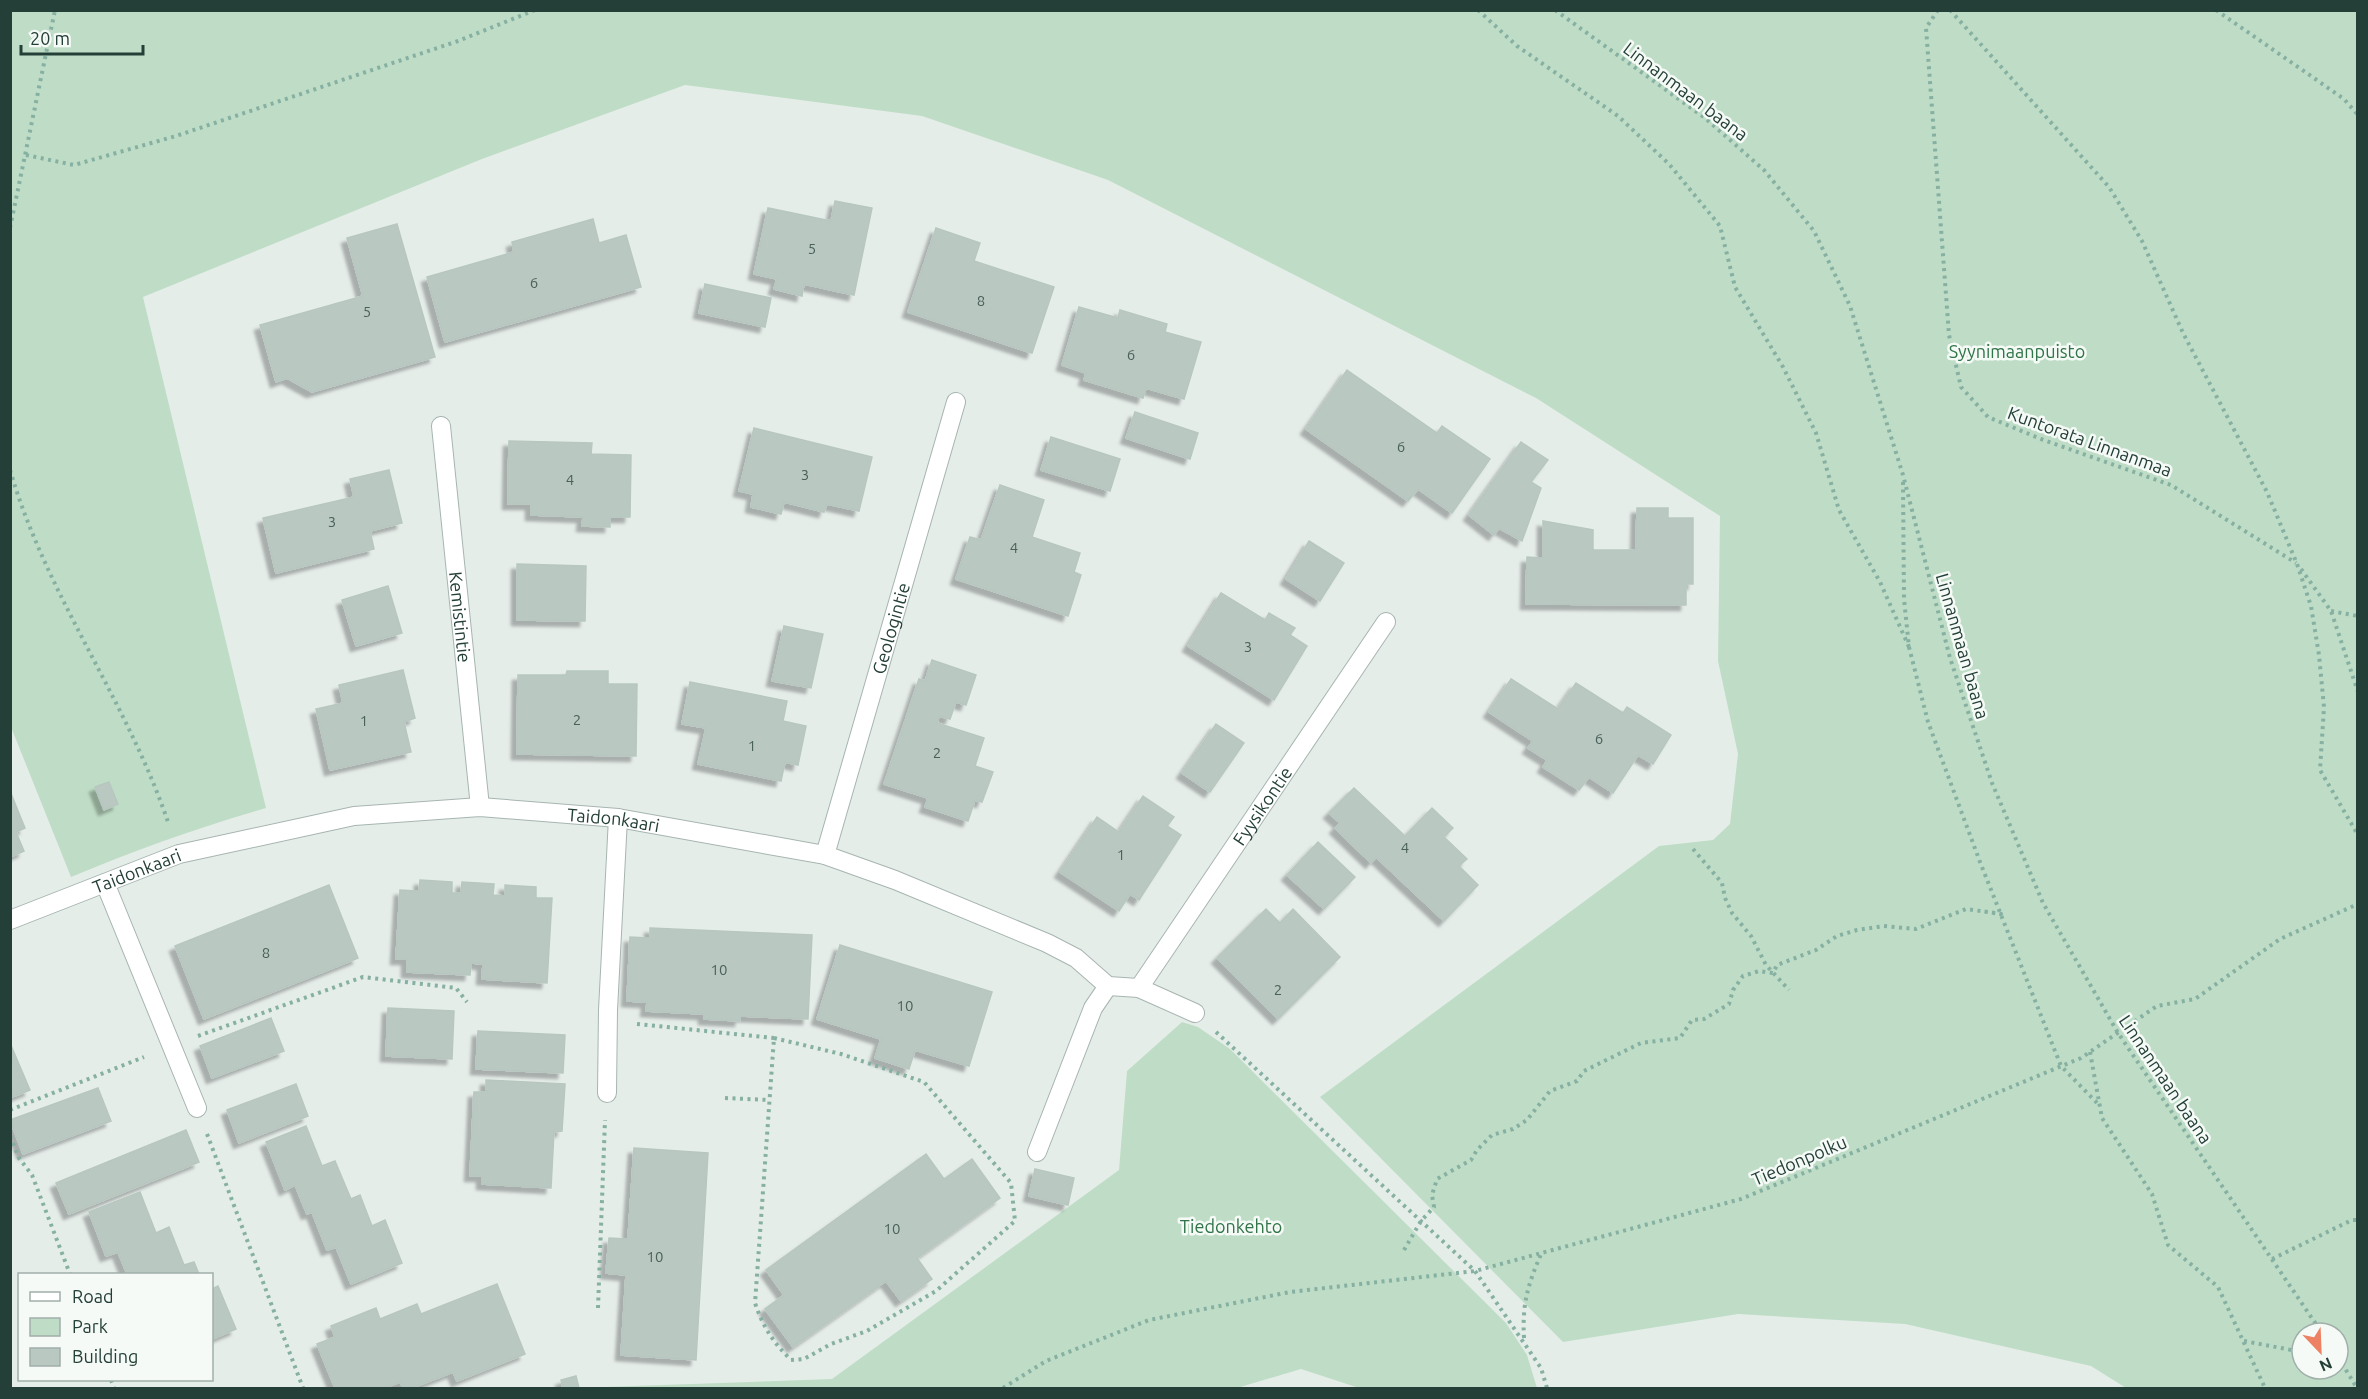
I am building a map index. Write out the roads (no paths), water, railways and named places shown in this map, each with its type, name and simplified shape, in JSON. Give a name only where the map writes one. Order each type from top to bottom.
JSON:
[{"type":"street","name":"Geologintie","points":[[825,855],[956,402]]},
{"type":"street","name":"Kemistintie","points":[[441,426],[480,807]]},
{"type":"street","name":"Fyysikontie","points":[[1139,987],[1386,622]]},
{"type":"street","name":"Taidonkaari","points":[[10,920],[179,854],[354,816],[480,807],[618,818],[825,855],[895,880],[1042,941],[1076,958],[1107,986]]},
{"type":"street","points":[[607,1093],[608,1022],[618,818]]},
{"type":"street","points":[[105,883],[197,1108]]},
{"type":"street","points":[[1037,1152],[1093,1008],[1107,986],[1139,987],[1195,1013]]},
{"type":"park label","name":"Syynimaanpuisto","points":[[2017,351]]},
{"type":"park label","name":"Tiedonkehto","points":[[1231,1226]]}]
